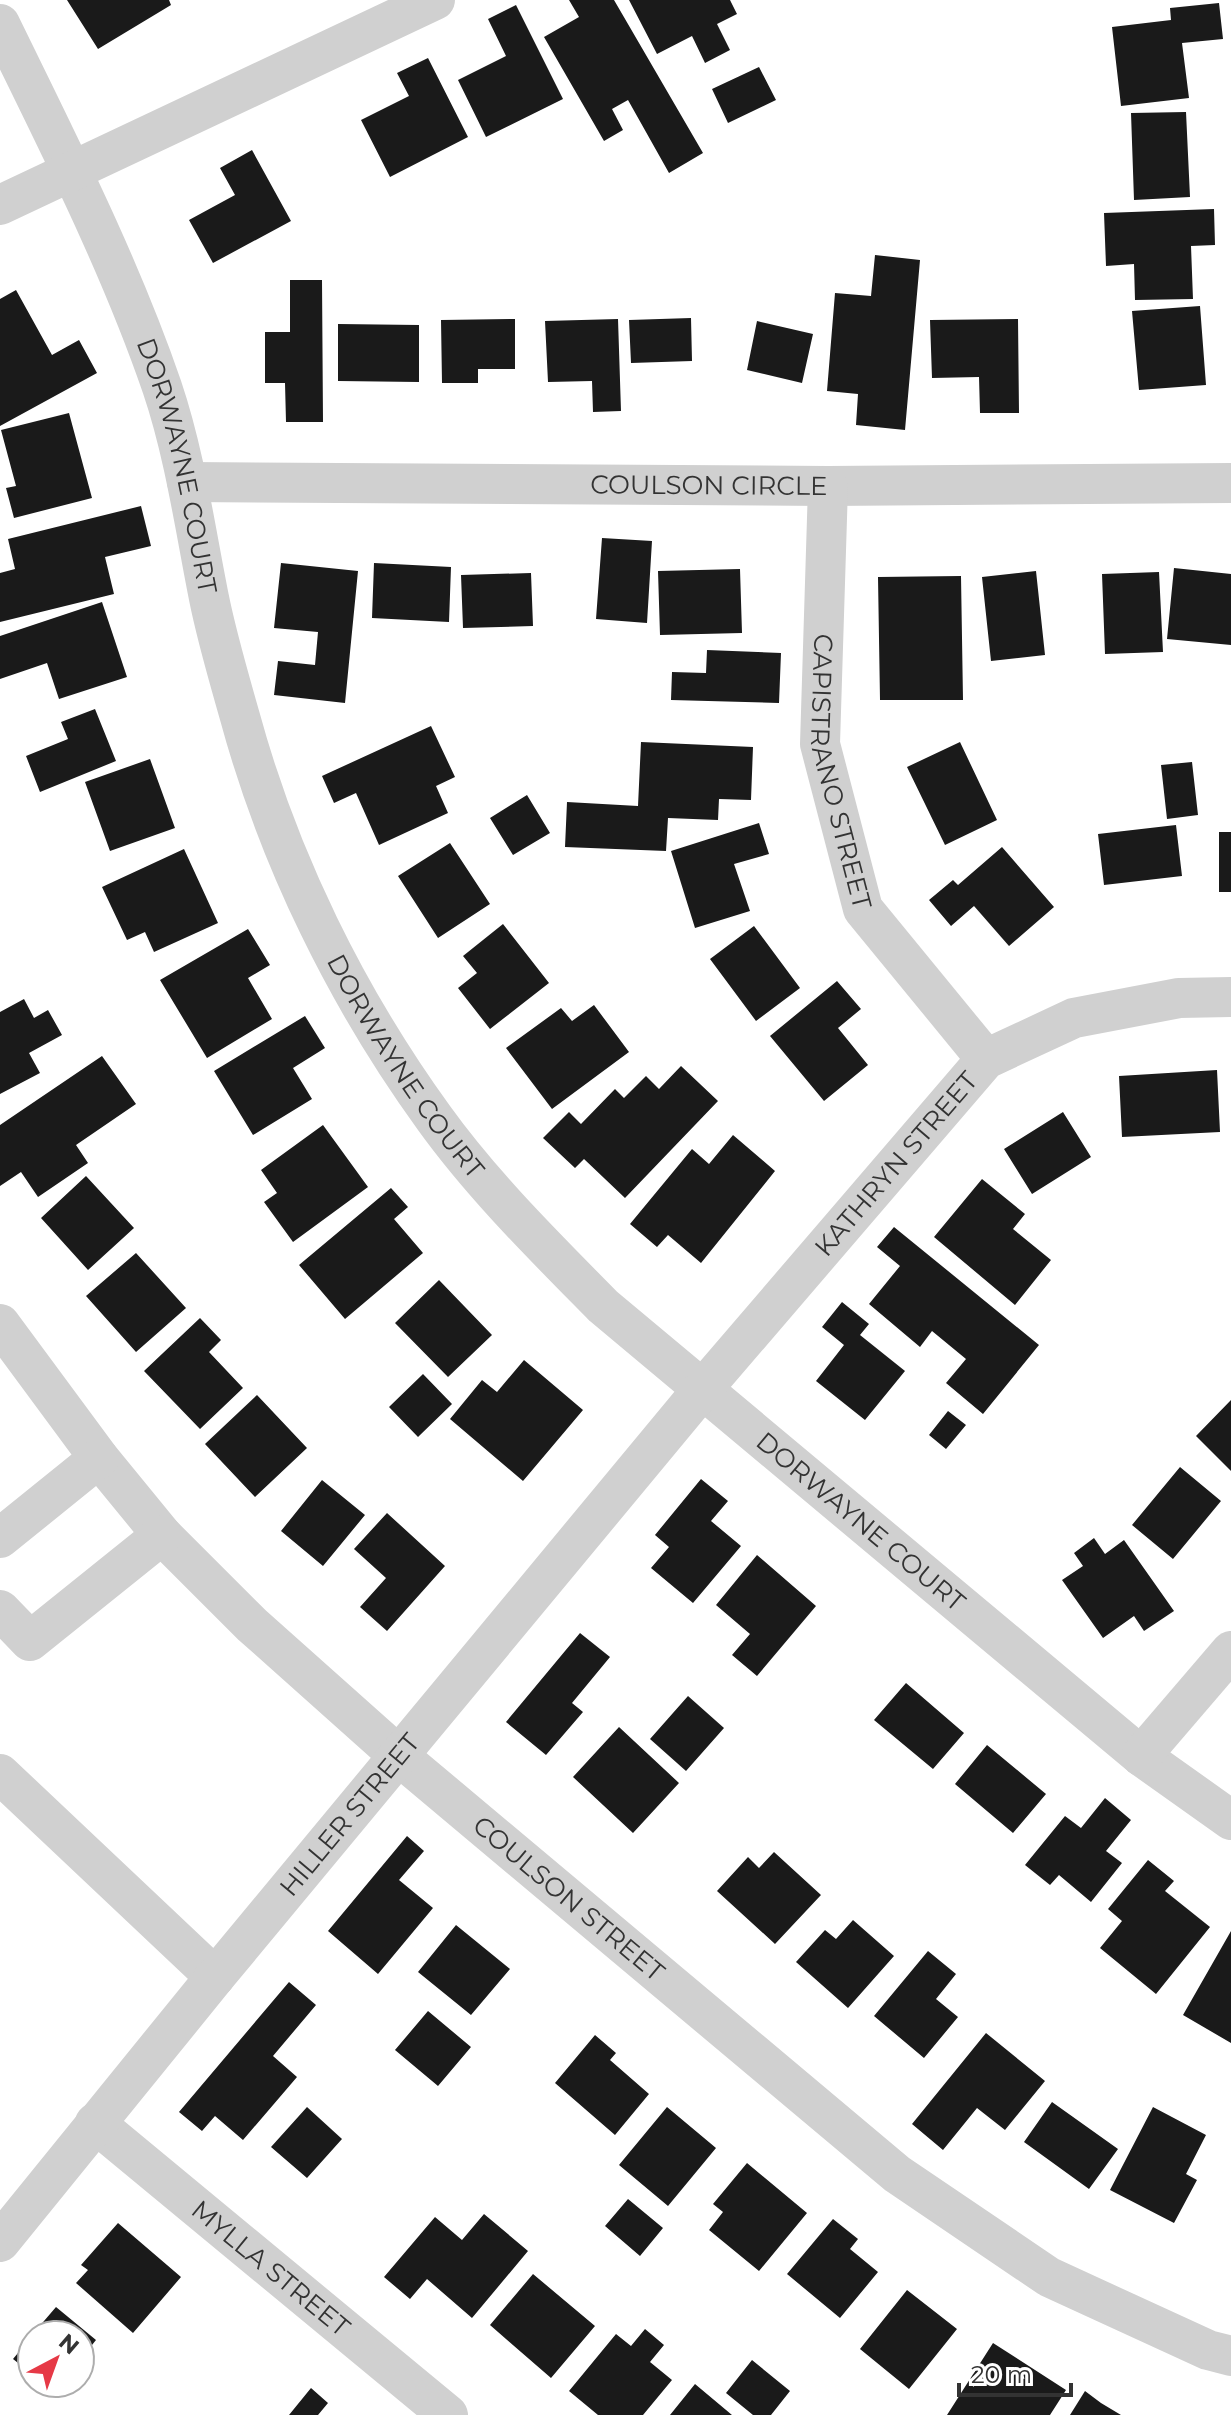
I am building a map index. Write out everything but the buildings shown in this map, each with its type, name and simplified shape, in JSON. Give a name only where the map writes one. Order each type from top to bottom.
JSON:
[{"type":"street","points":[[0,205],[435,0]]},
{"type":"street","name":"DORWAYNE COURT","points":[[0,24],[73,172],[125,290],[163,390],[187,482],[210,604],[241,721],[268,802],[322,933],[371,1023],[435,1120],[523,1226],[603,1306],[1141,1756],[1231,1820]]},
{"type":"street","name":"COULSON CIRCLE","points":[[187,482],[828,486],[1231,483]]},
{"type":"street","name":"CAPISTRANO STREET","points":[[828,486],[820,744],[863,909],[986,1059]]},
{"type":"street","name":"KATHRYN STREET","points":[[701,1391],[986,1059],[1074,1018],[1179,998],[1231,997]]},
{"type":"street","name":"COULSON STREET","points":[[5,1343],[162,1535],[252,1625],[400,1757],[897,2174],[1049,2277],[1208,2350],[1231,2356]]},
{"type":"street","name":"HILLER STREET","points":[[0,2242],[215,1977],[701,1391]]},
{"type":"street","points":[[0,1538],[99,1458]]},
{"type":"street","points":[[0,1610],[30,1641],[162,1535]]},
{"type":"street","points":[[1141,1756],[1231,1651]]},
{"type":"street","points":[[0,1774],[215,1977]]},
{"type":"street","name":"MYLLA STREET","points":[[95,2123],[448,2415]]}]
